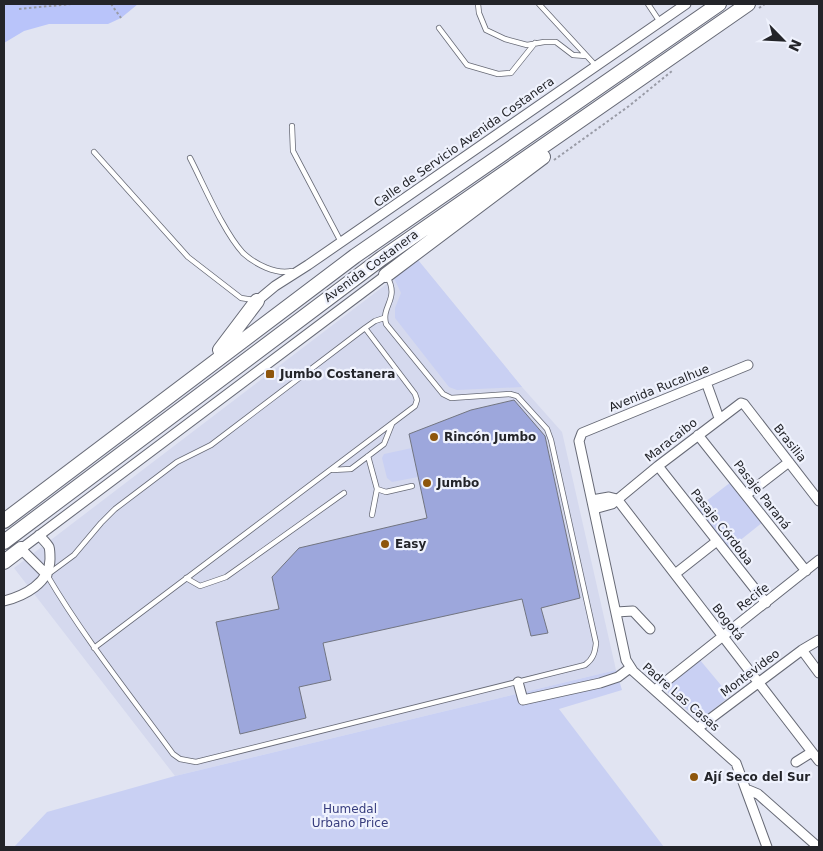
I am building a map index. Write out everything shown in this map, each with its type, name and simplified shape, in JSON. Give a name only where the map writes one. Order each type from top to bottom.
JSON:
[{"type":"main road","name":"Avenida Costanera","points":[[4,521],[376,242],[719,4]]},
{"type":"main road","name":"Avenida Costanera","points":[[4,542],[374,263],[748,4]]},
{"type":"main road","points":[[386,275],[520,176],[596,111]]},
{"type":"main road","points":[[199,373],[224,345],[257,301]]},
{"type":"main road","points":[[4,562],[21,549]]},
{"type":"street","name":"Calle de Servicio Avenida Costanera","points":[[257,301],[275,286],[686,4]]},
{"type":"street","points":[[47,575],[21,549],[386,275]]},
{"type":"street","name":"Avenida Rucalhue","points":[[580,436],[748,364]]},
{"type":"street","points":[[706,382],[719,418]]},
{"type":"street","name":"Maracaibo","points":[[616,499],[698,434],[741,403]]},
{"type":"street","name":"Brasilia","points":[[741,403],[744,404],[819,500]]},
{"type":"street","name":"Pasaje Paraná","points":[[698,434],[806,571]]},
{"type":"street","name":"Padre Las Casas","points":[[580,436],[579,441],[626,660],[630,668],[736,763],[767,847]]},
{"type":"street","points":[[746,495],[789,462]]},
{"type":"street","name":"Pasaje Córdoba","points":[[658,466],[766,602]]},
{"type":"street","points":[[593,505],[609,497],[616,499]]},
{"type":"street","name":"Bogotá","points":[[616,499],[819,761]]},
{"type":"street","points":[[4,601],[29,591],[47,575],[50,562],[49,547],[39,535]]},
{"type":"street","points":[[675,574],[717,541]]},
{"type":"street","name":"Recife","points":[[655,690],[819,560]]},
{"type":"street","points":[[616,612],[633,611],[650,629]]},
{"type":"street","name":"Montevideo","points":[[698,728],[802,650],[819,640]]},
{"type":"street","points":[[802,650],[819,672]]},
{"type":"street","points":[[518,682],[523,700],[600,683],[618,677],[630,668]]},
{"type":"street","points":[[796,762],[812,752]]},
{"type":"street","points":[[746,789],[758,794],[818,847]]},
{"type":"lane","points":[[478,4],[479,13],[486,30],[506,39],[527,45],[556,42],[572,55],[586,56]]},
{"type":"lane","points":[[539,4],[596,66]]},
{"type":"lane","points":[[648,4],[660,22]]},
{"type":"lane","points":[[438,28],[467,65],[498,74],[511,73],[534,43]]},
{"type":"lane","points":[[292,126],[293,151],[341,242]]},
{"type":"lane","points":[[94,152],[188,257],[241,298],[257,301]]},
{"type":"lane","points":[[190,158],[229,234],[244,253],[259,264],[274,271],[290,272],[308,265]]},
{"type":"lane","points":[[384,318],[375,321],[365,328],[211,445],[177,462],[115,509],[101,522],[74,554],[47,575],[94,648],[173,754],[180,759],[196,762],[585,665],[592,660],[596,643],[547,429],[517,396],[510,394],[451,398],[443,394],[386,324],[384,318],[392,292],[392,285],[386,275]]},
{"type":"lane","points":[[94,648],[415,406],[417,400],[415,394],[365,328]]},
{"type":"lane","points":[[330,470],[351,470],[384,444],[393,423]]},
{"type":"lane","points":[[368,456],[377,489],[372,515]]},
{"type":"lane","points":[[377,489],[386,492],[412,486]]},
{"type":"lane","points":[[186,578],[200,586],[226,577],[344,493]]},
{"type":"path","points":[[19,10],[71,4]]},
{"type":"path","points":[[111,4],[121,18]]},
{"type":"shaded area","points":[[4,4],[138,4],[121,18],[108,24],[49,24],[24,31],[4,43]]},
{"type":"shaded area","points":[[418,260],[522,387],[562,432],[616,670],[175,776],[14,568]]},
{"type":"green space","points":[[418,260],[522,387],[457,390],[449,387],[395,318],[395,308],[401,293],[394,278]]},
{"type":"green space","points":[[412,448],[418,477],[392,482],[387,478],[382,458],[384,454]]},
{"type":"green space","points":[[731,482],[763,522],[728,550],[696,509]]},
{"type":"green space","points":[[700,660],[730,696],[699,719],[668,693],[667,687]]},
{"type":"green space","name":"Humedal Urbano Price","points":[[616,670],[622,690],[559,709],[664,847],[14,847],[47,812],[175,776]]},
{"type":"building","points":[[514,400],[545,436],[580,598],[541,608],[548,633],[531,636],[522,599],[323,643],[331,680],[299,687],[306,718],[240,734],[216,622],[279,609],[272,577],[299,548],[427,518],[409,434],[471,410]]},
{"type":"place","name":"Jumbo Costanera","points":[[270,374]]},
{"type":"place","name":"Rincón Jumbo","points":[[434,437]]},
{"type":"place","name":"Jumbo","points":[[427,483]]},
{"type":"place","name":"Easy","points":[[385,544]]},
{"type":"place","name":"Ají Seco del Sur","points":[[694,777]]}]
